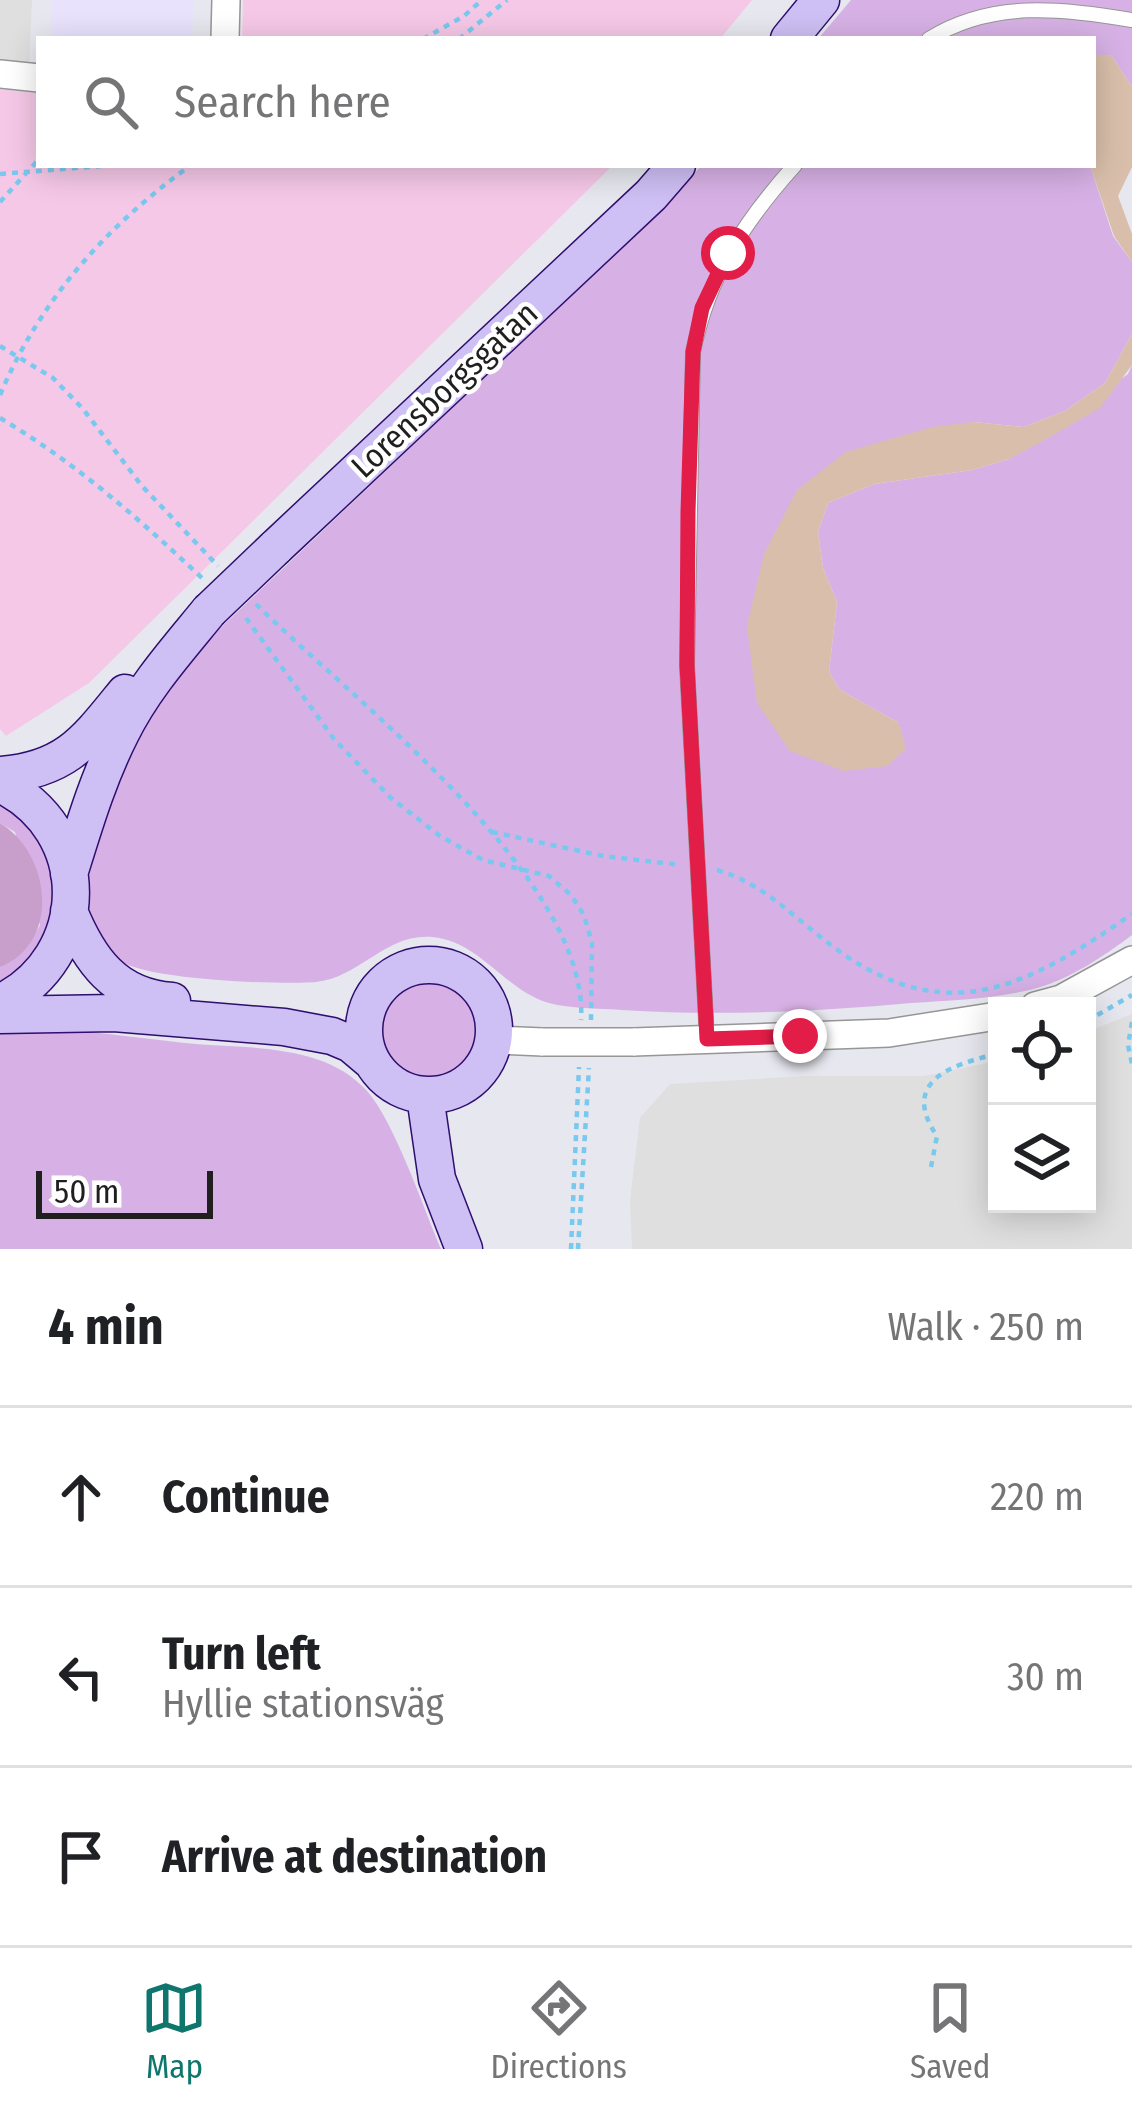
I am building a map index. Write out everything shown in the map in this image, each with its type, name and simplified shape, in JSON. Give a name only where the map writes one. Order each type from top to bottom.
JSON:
[{"type":"main road","points":[[791,36],[821,0]]},
{"type":"main road","name":"Lorensborgsgatan","points":[[0,780],[58,763],[78,750],[142,672],[674,168]]},
{"type":"main road","name":"Lorensborgsgatan","points":[[0,1003],[33,982],[50,964],[65,933],[69,892],[94,796],[123,729],[167,663],[219,602]]},
{"type":"main road","name":"Lorensborgsgatan","points":[[0,780],[22,794],[56,830],[69,892]]},
{"type":"main road","points":[[0,1015],[114,1013],[284,1027],[332,1036],[351,1044],[400,1089],[424,1096],[463,1086],[484,1065],[494,1040],[493,1016],[480,989],[463,974],[438,966],[400,972],[371,999],[338,1012],[164,1001],[134,992],[98,968],[69,892]]},
{"type":"main road","points":[[370,1060],[363,1029],[371,999]]},
{"type":"main road","points":[[424,1096],[437,1179],[464,1249]]},
{"type":"street","points":[[225,36],[226,0]]},
{"type":"street","points":[[0,74],[36,78]]},
{"type":"street","points":[[1065,997],[1132,960]]},
{"type":"street","points":[[494,1040],[633,1042],[889,1033],[988,1017]]},
{"type":"lane","points":[[934,36],[988,12],[1034,9],[1132,20]]},
{"type":"lane","points":[[707,1039],[687,665],[693,352],[702,308],[728,253],[792,168]]},
{"type":"path","points":[[428,36],[482,0]]},
{"type":"path","points":[[463,36],[507,0]]},
{"type":"path","points":[[0,202],[36,162]]},
{"type":"path","points":[[0,174],[75,168]]},
{"type":"path","points":[[0,394],[40,316],[96,244],[137,204],[186,168]]},
{"type":"path","points":[[0,346],[18,358]]},
{"type":"path","points":[[0,418],[50,448],[119,501],[219,602],[257,628],[334,739],[391,798],[440,836],[483,860],[549,876],[571,895],[584,915],[592,943],[591,1026]]},
{"type":"path","points":[[492,832],[603,856],[722,871],[774,897],[838,950],[886,980],[950,995],[1021,982],[1069,958],[1132,914]]},
{"type":"path","points":[[1096,1016],[1132,995]]},
{"type":"path","points":[[1132,1022],[1128,1045],[1132,1064]]},
{"type":"path","points":[[932,1167],[937,1136],[927,1122],[926,1094],[934,1076],[960,1062],[988,1056]]},
{"type":"path","points":[[578,1249],[589,1067]]},
{"type":"shaded area","points":[[0,0],[32,0],[28,92],[0,89]]},
{"type":"shaded area","points":[[52,0],[194,0],[192,36],[51,36]]},
{"type":"shaded area","points":[[243,0],[752,0],[722,36],[242,36]]},
{"type":"shaded area","points":[[851,0],[1132,0],[1132,87],[1111,55],[1096,55],[1096,36],[821,36]]},
{"type":"shaded area","points":[[1096,55],[1111,55],[1132,87],[1132,167],[1118,196],[1132,234],[1132,262],[1114,236],[1091,168],[1096,168]]},
{"type":"shaded area","points":[[0,89],[36,93],[36,168],[610,168],[89,683],[6,736],[0,729]]},
{"type":"shaded area","points":[[699,168],[1091,168],[1113,236],[1132,262],[1132,334],[1105,383],[1065,411],[1024,427],[974,422],[797,490],[757,703],[899,723],[840,690],[829,672],[837,602],[823,568],[818,532],[828,503],[874,484],[972,470],[1009,459],[1128,374],[1132,365],[1132,935],[1075,972],[1050,984],[991,997],[839,1009],[657,1012],[557,1005],[533,997],[464,947],[432,937],[401,942],[346,973],[316,982],[183,977],[133,967],[106,947],[93,923],[87,897],[93,850],[114,788],[152,704],[195,652],[643,227]]},
{"type":"shaded area","points":[[1132,334],[1132,365],[1100,408],[1041,442],[1009,459],[972,470],[874,484],[828,503],[818,532],[823,568],[837,602],[829,672],[840,690],[899,723],[906,749],[887,766],[844,771],[790,751],[757,703],[747,626],[764,554],[797,490],[846,452],[932,427],[974,422],[1024,427],[1065,411],[1105,383]]},
{"type":"shaded area","points":[[0,802],[33,830],[52,866],[55,907],[42,946],[0,987],[0,967],[28,946],[40,925],[15,832],[0,823]]},
{"type":"shaded area","points":[[0,823],[30,855],[42,897],[33,938],[20,955],[0,967]]},
{"type":"shaded area","points":[[427,982],[461,996],[475,1030],[461,1064],[427,1078],[393,1064],[379,1030],[393,996]]},
{"type":"shaded area","points":[[1132,1014],[1132,1249],[632,1249],[630,1200],[640,1118],[670,1084],[806,1076],[924,1076],[988,1063],[988,1213],[1096,1213],[1096,1028]]},
{"type":"shaded area","points":[[48,1027],[282,1051],[329,1064],[349,1075],[367,1091],[388,1123],[441,1249],[0,1249],[0,1030]]},
{"type":"route","points":[[728,253],[702,308],[693,352],[688,512],[687,665],[707,1039],[800,1036]]}]
